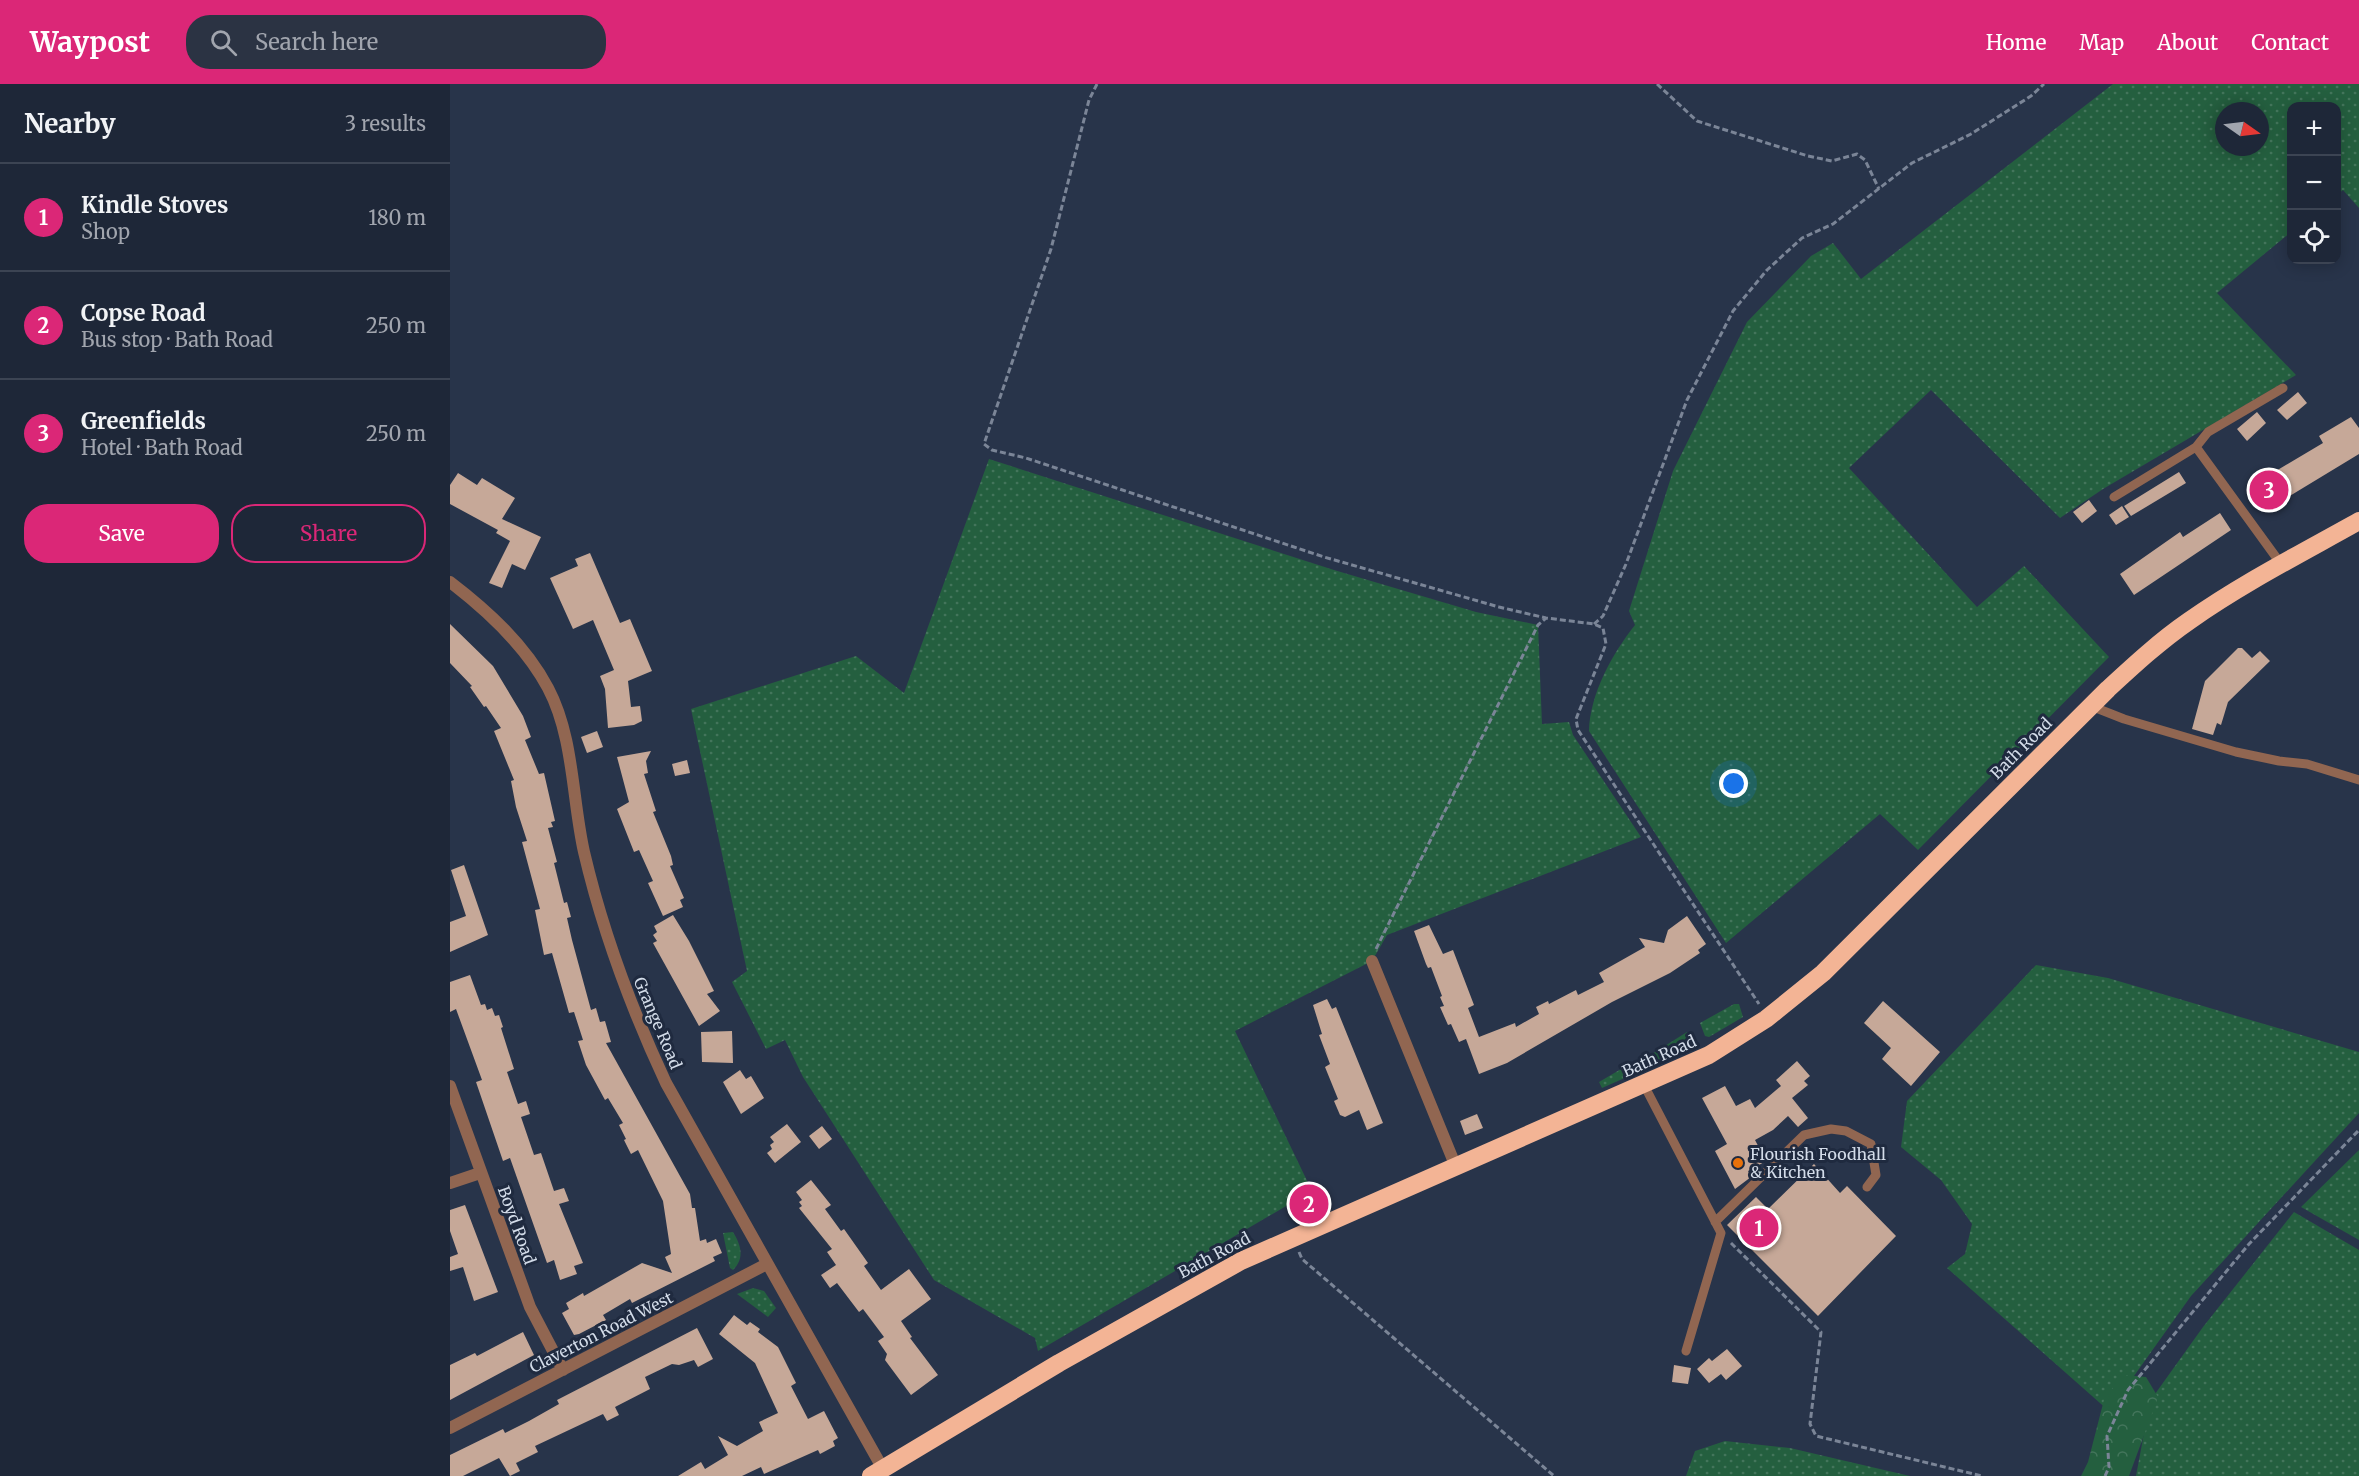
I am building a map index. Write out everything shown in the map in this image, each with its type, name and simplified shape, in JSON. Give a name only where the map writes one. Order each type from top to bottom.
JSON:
[{"type":"highway","name":"Bath Road","points":[[877,1473],[1059,1363],[1241,1261],[1644,1085],[1709,1055],[1766,1019],[1823,973],[2149,651],[2188,621],[2281,564],[2359,521]]},
{"type":"street","name":"Grange Road","points":[[450,582],[482,607],[518,645],[548,688],[562,730],[584,850],[620,977],[666,1083],[767,1264],[877,1473]]},
{"type":"street","points":[[1372,961],[1456,1167]]},
{"type":"street","name":"Boyd Road","points":[[450,1086],[530,1307],[563,1370]]},
{"type":"street","points":[[450,1183],[480,1173]]},
{"type":"street","name":"Claverton Road West","points":[[450,1428],[767,1264]]},
{"type":"lane","points":[[2114,497],[2196,447],[2208,432],[2283,388]]},
{"type":"lane","points":[[2196,447],[2281,564]]},
{"type":"lane","points":[[2091,706],[2124,719],[2236,752],[2278,761],[2307,764],[2359,780]]},
{"type":"lane","points":[[1644,1085],[1721,1233],[1686,1351]]},
{"type":"lane","points":[[1715,1222],[1784,1153],[1804,1135],[1815,1132],[1846,1131],[1871,1144],[1876,1175],[1867,1187]]},
{"type":"path","points":[[1097,84],[1089,100],[1051,249],[984,444],[992,450],[1026,458],[1324,557],[1546,618],[1594,624],[1603,628],[1606,644],[1576,719],[1578,730],[1755,996],[1766,1019]]},
{"type":"path","points":[[1657,84],[1697,121],[1808,156],[1832,161],[1857,154],[1865,160],[1879,189]]},
{"type":"path","points":[[1594,624],[1603,616],[1626,564],[1687,400],[1732,311],[1767,270],[1802,238],[1833,224],[1912,163],[1971,134],[2031,96],[2044,84]]},
{"type":"path","points":[[1372,961],[1538,626],[1546,618]]},
{"type":"path","points":[[2105,1476],[2109,1467],[2107,1437],[2128,1390],[2249,1244],[2359,1130]]},
{"type":"path","points":[[1721,1233],[1821,1332],[1810,1424],[1816,1436],[1982,1476]]},
{"type":"path","points":[[1292,1237],[1302,1259],[1554,1476]]},
{"type":"green space","points":[[2113,84],[2359,84],[2359,208],[2343,190],[2341,192],[2341,102],[2287,102],[2287,235],[2217,293],[2296,375],[2103,489],[2060,518],[1931,390],[1849,468],[1977,607],[2024,566],[2109,657],[1918,850],[1880,814],[1726,943],[1589,731],[1590,717],[1604,675],[1618,649],[1635,625],[1629,611],[1673,471],[1747,322],[1811,256],[1833,243],[1861,279]]},
{"type":"green space","points":[[989,459],[1334,570],[1476,612],[1538,625],[1542,724],[1569,722],[1573,735],[1641,837],[1387,935],[1372,961],[1235,1031],[1312,1191],[1038,1351],[1035,1338],[934,1280],[803,1077],[785,1040],[766,1049],[732,982],[747,971],[691,709],[856,656],[904,693]]},
{"type":"green space","points":[[2036,965],[2108,978],[2359,1052],[2359,1113],[2191,1296],[2109,1411],[1947,1268],[1965,1254],[1972,1224],[1941,1180],[1901,1147],[1907,1101]]},
{"type":"green space","points":[[1734,1004],[1739,1004],[1743,1017],[1709,1037],[1705,1036],[1700,1023]]},
{"type":"green space","points":[[1687,1032],[1692,1046],[1654,1062],[1652,1054]]},
{"type":"green space","points":[[1633,1062],[1638,1068],[1636,1073],[1602,1088],[1599,1082]]},
{"type":"green space","points":[[2359,1150],[2359,1240],[2301,1207]]},
{"type":"green space","points":[[2294,1212],[2359,1250],[2359,1476],[2136,1476],[2150,1401],[2203,1327]]},
{"type":"green space","points":[[733,1232],[738,1242],[740,1256],[733,1270],[730,1268],[723,1233]]},
{"type":"green space","points":[[753,1288],[764,1291],[776,1308],[768,1317],[737,1294]]},
{"type":"green space","points":[[2125,1375],[2146,1377],[2158,1397],[2129,1476],[2081,1476],[2088,1462],[2105,1396]]},
{"type":"green space","points":[[1725,1441],[1790,1448],[1910,1476],[1686,1476],[1695,1451]]},
{"type":"building","points":[[2298,392],[2307,403],[2287,420],[2277,410]]},
{"type":"building","points":[[2257,412],[2266,423],[2247,441],[2237,429]]},
{"type":"building","points":[[2351,417],[2359,428],[2359,454],[2275,505],[2273,503],[2263,509],[2249,487],[2323,443],[2319,436]]},
{"type":"building","points":[[2179,472],[2186,483],[2131,516],[2124,506]]},
{"type":"building","points":[[458,473],[477,485],[482,478],[515,498],[502,519],[541,537],[525,570],[512,564],[502,588],[489,583],[510,541],[496,533],[498,530],[450,504],[450,485]]},
{"type":"building","points":[[2089,500],[2097,511],[2082,523],[2073,512]]},
{"type":"building","points":[[2122,506],[2129,517],[2116,525],[2109,515]]},
{"type":"building","points":[[2220,513],[2231,530],[2134,595],[2120,574],[2180,532],[2183,537]]},
{"type":"building","points":[[590,553],[620,623],[630,619],[652,671],[628,681],[631,707],[640,706],[642,721],[634,725],[608,728],[605,689],[600,676],[614,670],[593,620],[573,629],[550,578],[578,566],[575,559]]},
{"type":"building","points":[[450,624],[493,666],[523,716],[531,737],[525,740],[539,774],[544,773],[555,821],[551,822],[553,827],[548,828],[557,862],[554,863],[564,903],[567,902],[571,917],[567,918],[591,1010],[596,1008],[600,1022],[605,1021],[611,1042],[606,1043],[690,1194],[692,1208],[695,1208],[700,1241],[706,1239],[707,1243],[716,1239],[722,1253],[713,1257],[715,1261],[632,1303],[630,1299],[603,1315],[606,1320],[574,1335],[562,1313],[569,1309],[566,1303],[583,1293],[584,1296],[642,1263],[672,1273],[665,1257],[671,1254],[663,1201],[638,1150],[631,1154],[619,1125],[623,1123],[608,1098],[605,1100],[586,1065],[578,1041],[583,1040],[574,1012],[569,1013],[552,953],[544,955],[535,910],[540,909],[522,842],[527,841],[516,807],[511,781],[514,780],[494,731],[501,728],[470,687],[472,686],[450,663]]},
{"type":"building","points":[[2238,648],[2242,648],[2252,658],[2260,651],[2270,661],[2228,702],[2221,725],[2217,723],[2213,735],[2192,729],[2205,681]]},
{"type":"building","points":[[597,731],[603,747],[587,753],[581,737]]},
{"type":"building","points":[[651,751],[646,761],[648,773],[644,774],[656,811],[653,812],[671,856],[673,865],[670,866],[684,898],[680,900],[683,907],[663,916],[648,883],[653,881],[639,850],[634,852],[617,809],[629,802],[617,757]]},
{"type":"building","points":[[687,760],[690,773],[675,776],[672,764]]},
{"type":"building","points":[[464,865],[488,935],[450,952],[450,922],[466,916],[451,870]]},
{"type":"building","points":[[673,915],[714,991],[707,994],[720,1011],[699,1026],[653,943],[657,941],[653,935],[657,932],[654,926]]},
{"type":"building","points":[[1687,916],[1706,944],[1698,950],[1700,953],[1670,973],[1612,1002],[1507,1063],[1479,1074],[1466,1039],[1459,1042],[1451,1024],[1448,1025],[1440,1007],[1444,1006],[1440,997],[1442,996],[1431,967],[1428,968],[1426,964],[1414,931],[1429,925],[1443,954],[1453,950],[1474,1005],[1468,1008],[1479,1037],[1515,1023],[1516,1027],[1539,1014],[1536,1007],[1548,1001],[1549,1004],[1576,990],[1578,995],[1604,982],[1599,973],[1645,947],[1639,938],[1664,943],[1668,930]]},
{"type":"building","points":[[470,975],[481,1005],[485,1004],[487,1010],[492,1008],[495,1016],[499,1015],[514,1069],[507,1072],[518,1104],[526,1101],[530,1114],[521,1117],[534,1155],[541,1153],[554,1191],[564,1188],[569,1201],[559,1204],[583,1263],[574,1266],[577,1274],[560,1280],[554,1260],[547,1263],[510,1158],[503,1161],[476,1082],[482,1080],[456,1009],[450,1012],[450,982]]},
{"type":"building","points":[[1327,999],[1332,1009],[1336,1007],[1383,1123],[1367,1130],[1359,1110],[1345,1117],[1340,1115],[1334,1101],[1338,1099],[1325,1067],[1330,1064],[1319,1035],[1322,1034],[1313,1005]]},
{"type":"building","points":[[1883,1001],[1940,1052],[1911,1086],[1882,1059],[1891,1048],[1864,1023]]},
{"type":"building","points":[[732,1031],[733,1063],[702,1062],[701,1032]]},
{"type":"building","points":[[1797,1061],[1810,1076],[1804,1081],[1808,1085],[1792,1098],[1808,1118],[1798,1127],[1788,1116],[1773,1130],[1755,1140],[1766,1161],[1748,1171],[1751,1177],[1735,1189],[1715,1151],[1727,1144],[1702,1098],[1725,1086],[1736,1106],[1750,1099],[1755,1108],[1781,1086],[1776,1080]]},
{"type":"building","points":[[740,1070],[746,1079],[751,1076],[764,1098],[741,1114],[723,1082]]},
{"type":"building","points":[[1477,1114],[1483,1128],[1465,1135],[1460,1121]]},
{"type":"building","points":[[787,1124],[801,1142],[775,1163],[767,1153],[772,1149],[770,1145],[774,1142],[770,1137]]},
{"type":"building","points":[[822,1126],[832,1139],[819,1149],[809,1136]]},
{"type":"building","points":[[1814,1164],[1840,1193],[1847,1186],[1896,1236],[1818,1316],[1727,1225],[1756,1197],[1768,1209]]},
{"type":"building","points":[[811,1180],[831,1205],[825,1209],[841,1231],[844,1229],[868,1263],[864,1266],[881,1290],[909,1269],[931,1299],[901,1321],[912,1337],[910,1338],[938,1375],[911,1395],[885,1360],[887,1354],[878,1341],[884,1337],[863,1309],[859,1312],[837,1283],[830,1288],[821,1275],[836,1265],[827,1252],[832,1249],[799,1208],[802,1206],[799,1202],[802,1200],[796,1192]]},
{"type":"building","points":[[465,1205],[498,1292],[474,1301],[463,1267],[450,1271],[450,1257],[458,1254],[450,1231],[450,1210]]},
{"type":"building","points":[[734,1315],[747,1325],[750,1322],[760,1329],[758,1332],[778,1347],[796,1383],[791,1386],[808,1419],[824,1411],[838,1438],[833,1441],[835,1446],[820,1454],[818,1450],[764,1474],[761,1467],[742,1476],[678,1476],[701,1462],[705,1469],[728,1455],[718,1436],[737,1446],[763,1431],[759,1422],[778,1413],[755,1363],[719,1334]]},
{"type":"building","points":[[697,1328],[713,1359],[698,1367],[694,1360],[679,1365],[672,1364],[645,1377],[650,1389],[615,1407],[619,1415],[607,1421],[603,1414],[535,1446],[538,1452],[516,1463],[520,1471],[510,1476],[499,1458],[463,1476],[450,1476],[450,1455],[503,1429],[505,1433],[529,1421],[559,1404],[557,1400]]},
{"type":"building","points":[[523,1332],[534,1355],[450,1400],[450,1365],[475,1353],[477,1356]]},
{"type":"building","points":[[1727,1349],[1742,1366],[1726,1380],[1721,1374],[1709,1383],[1697,1369],[1709,1358],[1712,1361]]},
{"type":"building","points":[[1674,1365],[1691,1368],[1688,1384],[1672,1382]]},
{"type":"place","name":"Greenfields","points":[[2269,490]]},
{"type":"place","name":"Flourish Foodhall & Kitchen","points":[[1738,1163]]},
{"type":"place","name":"Copse Road","points":[[1309,1204]]},
{"type":"place","name":"Kindle Stoves","points":[[1759,1228]]}]
